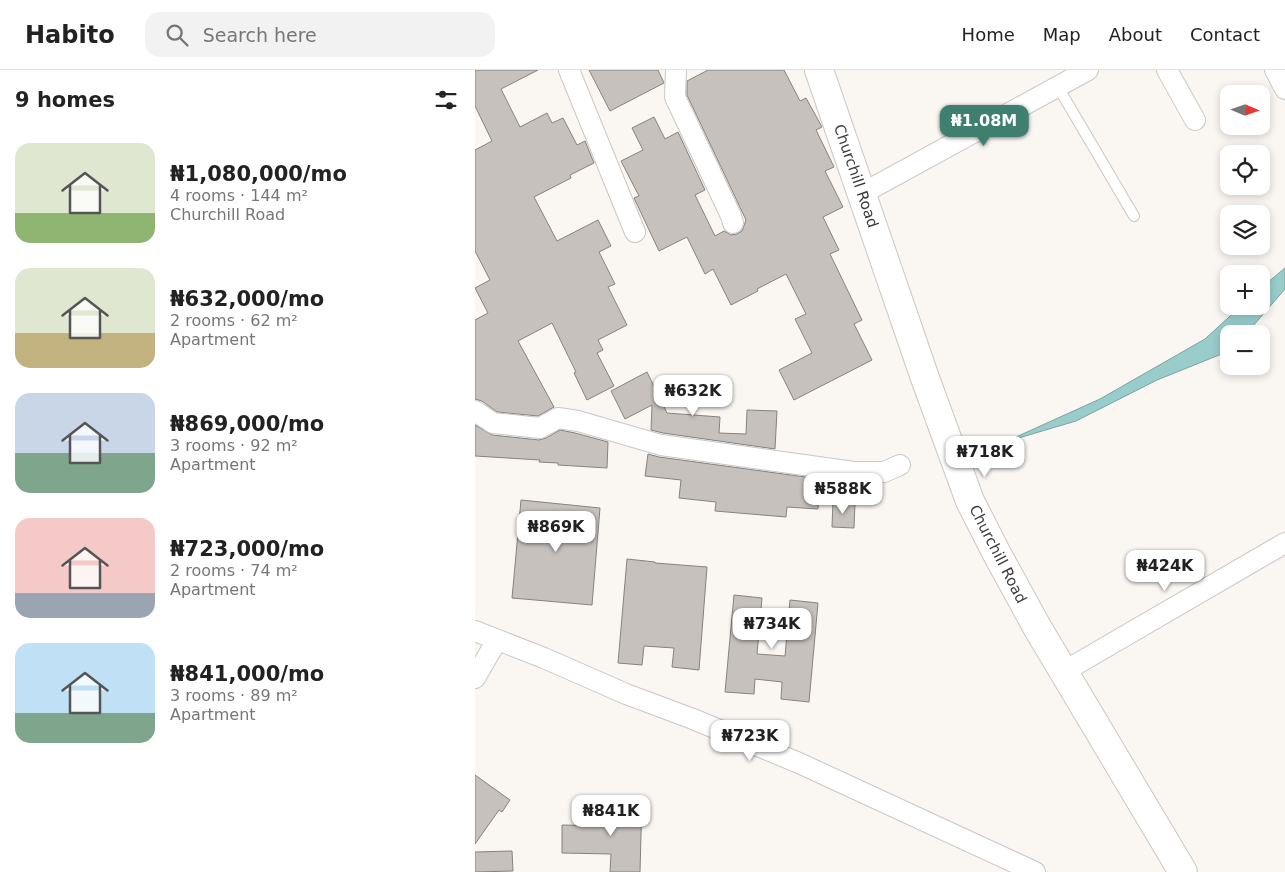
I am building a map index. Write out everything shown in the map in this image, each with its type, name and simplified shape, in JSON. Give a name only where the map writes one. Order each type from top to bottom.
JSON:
[{"type":"street","points":[[569,70],[635,232]]},
{"type":"street","points":[[676,70],[675,97],[733,222]]},
{"type":"street","name":"Churchill Road","points":[[819,70],[863,193],[925,378],[970,501],[997,554],[1063,672],[1183,872]]},
{"type":"street","points":[[863,193],[1088,70]]},
{"type":"street","points":[[1167,70],[1195,120]]},
{"type":"street","points":[[1275,70],[1285,89]]},
{"type":"street","points":[[475,411],[493,423],[540,428],[558,418],[578,421],[661,445],[854,472],[884,472],[900,466]]},
{"type":"street","points":[[1063,672],[1285,543]]},
{"type":"street","points":[[475,631],[799,763],[1035,872]]},
{"type":"street","points":[[475,678],[497,640]]},
{"type":"lane","points":[[1058,86],[1133,216]]},
{"type":"water","points":[[1285,268],[1285,289],[1270,306],[1270,280]]},
{"type":"water","points":[[1231,315],[1262,315],[1254,325],[1220,325]]},
{"type":"water","points":[[1220,325],[1220,355],[1157,380],[1076,421],[1005,442],[1100,399],[1205,339]]},
{"type":"building","points":[[475,70],[538,70],[501,89],[520,127],[547,113],[552,123],[563,118],[577,145],[585,141],[594,163],[570,175],[571,178],[534,197],[557,241],[598,220],[611,246],[599,252],[615,284],[608,287],[627,325],[598,340],[603,350],[597,353],[614,386],[587,400],[574,373],[576,372],[552,323],[518,341],[554,407],[538,416],[497,412],[482,401],[475,399],[475,320],[488,313],[475,288],[490,280],[475,251],[475,150],[492,141],[475,106]]},
{"type":"building","points":[[589,70],[658,70],[664,83],[610,111]]},
{"type":"building","points":[[708,70],[784,70],[800,101],[806,98],[822,127],[816,130],[834,167],[825,171],[843,207],[823,217],[839,250],[830,254],[862,320],[854,324],[872,360],[794,400],[779,370],[812,353],[795,319],[806,314],[786,274],[731,305],[713,269],[705,274],[687,237],[659,251],[634,198],[639,196],[621,161],[643,150],[632,128],[654,117],[665,139],[678,132],[705,190],[695,195],[715,236],[724,231],[731,235],[742,231],[746,220],[687,95],[687,81]]},
{"type":"building","points":[[647,372],[667,413],[720,417],[719,433],[746,434],[747,410],[777,411],[775,449],[651,430],[652,405],[625,419],[611,391]]},
{"type":"building","points":[[475,425],[492,435],[539,440],[560,430],[608,442],[607,468],[558,465],[558,463],[539,462],[540,460],[475,456]]},
{"type":"building","points":[[648,454],[820,479],[818,509],[787,507],[786,517],[715,511],[716,502],[679,498],[681,480],[645,476]]},
{"type":"building","points":[[521,500],[600,508],[592,605],[512,598]]},
{"type":"building","points":[[833,501],[855,503],[854,528],[832,527]]},
{"type":"building","points":[[627,559],[707,567],[699,670],[672,667],[674,648],[644,646],[642,665],[618,663]]},
{"type":"building","points":[[734,595],[762,598],[757,654],[785,656],[790,600],[818,603],[809,702],[781,699],[782,682],[755,679],[754,694],[725,692]]},
{"type":"building","points":[[475,775],[510,800],[502,812],[499,810],[475,844]]},
{"type":"building","points":[[612,798],[642,798],[640,872],[610,872],[611,854],[562,853],[562,825],[611,826]]},
{"type":"building","points":[[512,851],[513,871],[475,872],[475,852]]}]
